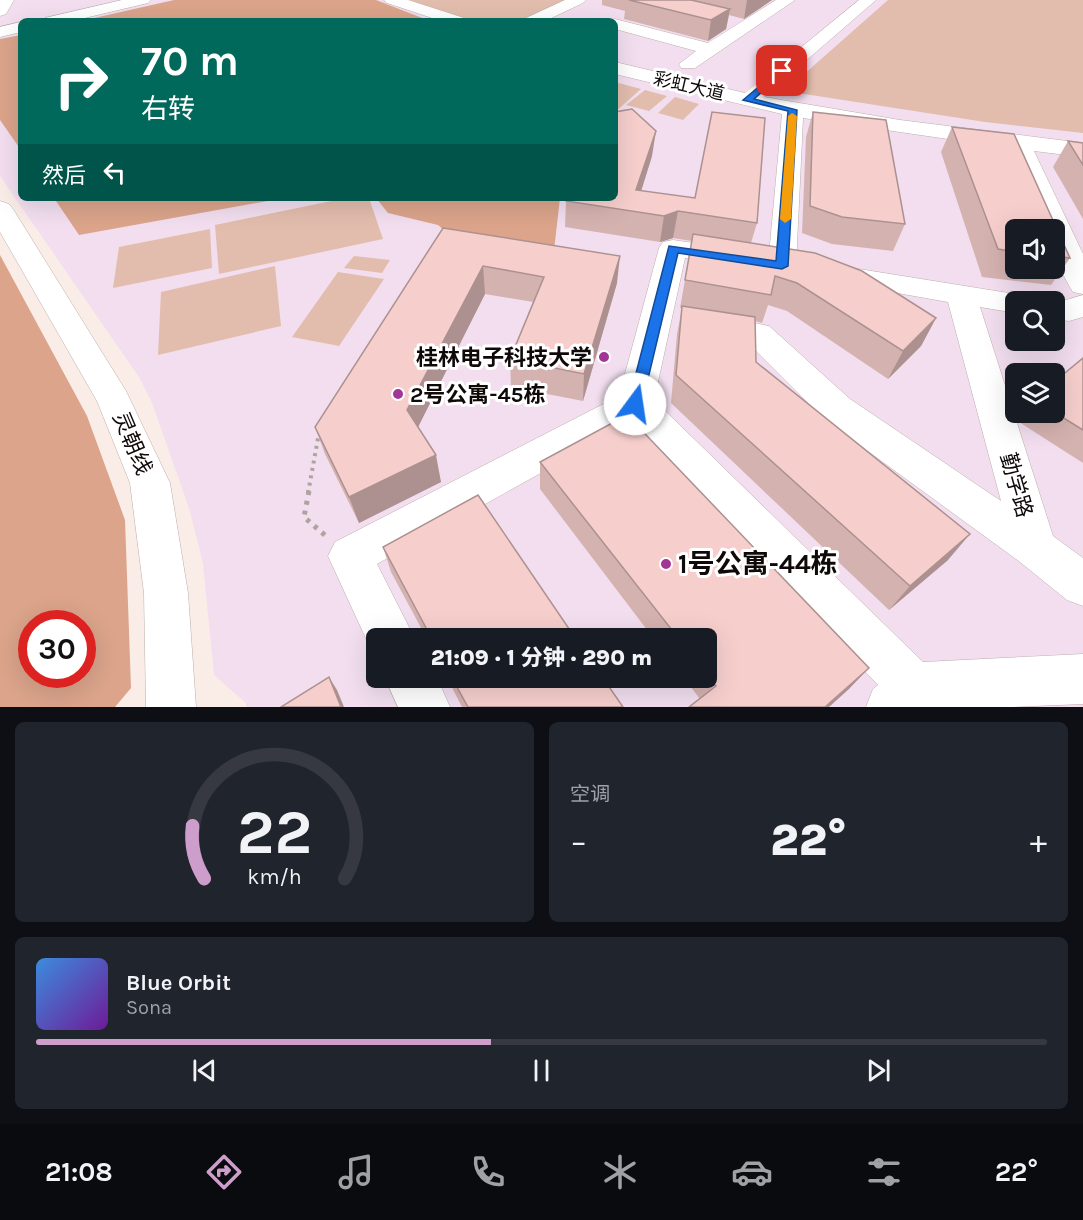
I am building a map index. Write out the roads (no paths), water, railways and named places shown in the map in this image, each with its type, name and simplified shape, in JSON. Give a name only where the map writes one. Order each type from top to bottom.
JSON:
[{"type":"street","points":[[0,10],[6,0]]},
{"type":"street","points":[[64,18],[143,0]]},
{"type":"street","points":[[392,0],[449,18]]},
{"type":"street","points":[[748,100],[868,0]]},
{"type":"street","points":[[759,2],[782,3]]},
{"type":"street","points":[[688,63],[782,3]]},
{"type":"street","points":[[543,18],[576,9]]},
{"type":"street","points":[[723,21],[746,26]]},
{"type":"street","points":[[618,25],[710,49]]},
{"type":"street","points":[[0,32],[18,28]]},
{"type":"street","name":"彩虹大道","points":[[618,69],[793,110],[1019,143],[1083,150]]},
{"type":"street","points":[[782,266],[793,110]]},
{"type":"street","points":[[1019,143],[1083,288],[1069,311],[1065,310]]},
{"type":"street","name":"灵朝线","points":[[0,208],[114,400],[150,483],[166,593],[171,707]]},
{"type":"street","points":[[386,628],[350,556],[635,404],[673,248],[1005,301]]},
{"type":"street","name":"勤学路","points":[[961,294],[1035,548],[1083,585]]},
{"type":"street","points":[[657,316],[758,334],[837,409],[1035,548]]},
{"type":"street","points":[[635,404],[912,700],[1083,679]]},
{"type":"street","points":[[415,688],[425,707]]},
{"type":"place","name":"桂林电子科技大学","points":[[604,357]]},
{"type":"place","name":"2号公寓-45栋","points":[[398,394]]},
{"type":"place","name":"1号公寓-44栋","points":[[666,564]]}]
